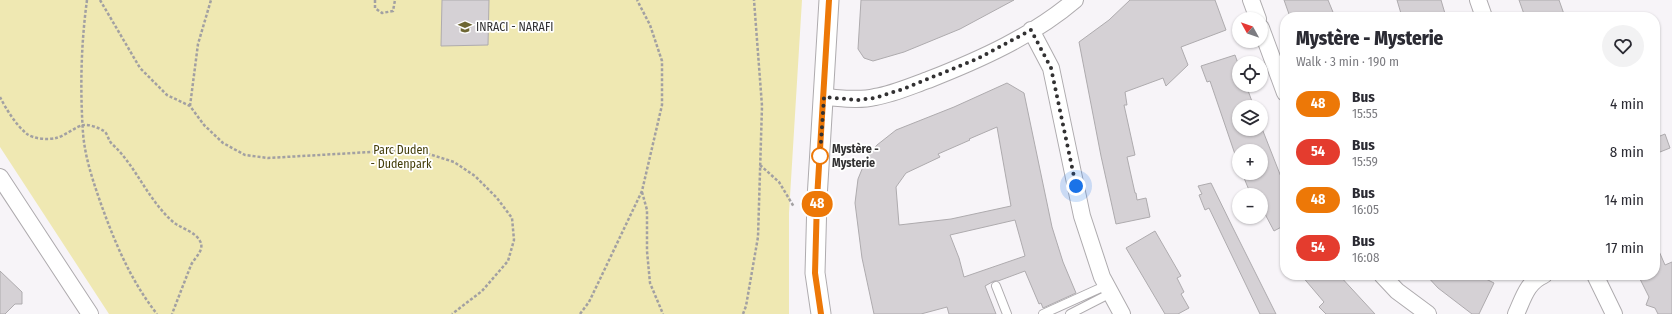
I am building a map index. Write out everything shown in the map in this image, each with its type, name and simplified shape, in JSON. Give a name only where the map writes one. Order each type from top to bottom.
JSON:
[{"type":"street","points":[[821,314],[815,273],[817,199],[829,0]]},
{"type":"street","points":[[824,97],[858,100],[875,98],[903,89],[977,59],[1031,30],[1075,0]]},
{"type":"street","points":[[1250,0],[1255,12]]},
{"type":"street","points":[[1478,0],[1482,12]]},
{"type":"street","points":[[1031,30],[1051,68],[1082,216],[1102,277],[1122,314]]},
{"type":"street","points":[[1268,47],[1280,79]]},
{"type":"street","points":[[0,177],[90,314]]},
{"type":"street","points":[[1387,280],[1397,291],[1428,314]]},
{"type":"street","points":[[1516,314],[1527,289],[1536,280]]},
{"type":"street","points":[[1597,280],[1614,314]]},
{"type":"lane","points":[[996,286],[1007,314]]},
{"type":"lane","points":[[1043,314],[1109,289]]},
{"type":"lane","points":[[1070,314],[1109,289]]},
{"type":"path","points":[[87,0],[81,68],[83,125],[90,171],[115,242],[144,298],[157,314]]},
{"type":"path","points":[[100,0],[140,68],[166,95],[190,106],[204,125],[223,143],[245,155],[268,158],[388,151],[429,154],[454,162],[476,176],[497,198],[512,218],[514,240],[508,260],[482,291],[452,314]]},
{"type":"path","points":[[190,106],[198,44],[211,0]]},
{"type":"path","points":[[375,0],[375,8],[382,13],[393,11],[395,0]]},
{"type":"path","points":[[580,314],[589,302],[642,191],[662,105],[662,61],[650,25],[637,0]]},
{"type":"path","points":[[743,314],[746,306],[758,238],[762,106],[754,0]]},
{"type":"path","points":[[0,97],[19,125],[28,134],[43,139],[57,138],[83,125],[104,131],[110,141],[120,151],[150,196],[167,216],[176,224],[196,235],[200,240],[202,245],[200,254],[195,258],[191,265],[172,314]]},
{"type":"path","points":[[760,165],[779,182],[794,207]]},
{"type":"path","points":[[642,191],[647,210],[647,251],[650,283],[663,314]]},
{"type":"green space","name":"Parc Duden - Dudenpark","points":[[0,0],[802,0],[789,213],[789,314],[109,314],[0,147]]},
{"type":"building","name":"INRACI - NARAFI","points":[[442,0],[489,0],[488,45],[441,46]]},
{"type":"building","points":[[861,0],[1014,0],[960,29],[904,52],[873,61],[864,58],[858,49]]},
{"type":"building","points":[[1130,0],[1215,0],[1226,30],[1181,47],[1188,65],[1166,86],[1163,78],[1125,92],[1127,105],[1124,105],[1135,155],[1127,157],[1137,200],[1146,198],[1150,217],[1116,224],[1079,42],[1109,20]]},
{"type":"building","points":[[1284,0],[1328,0],[1333,12],[1288,12]]},
{"type":"building","points":[[1397,0],[1441,0],[1445,12],[1401,12]]},
{"type":"building","points":[[1519,0],[1559,0],[1563,12],[1523,12]]},
{"type":"building","points":[[1235,55],[1232,56],[1232,92],[1249,92],[1251,100],[1232,100],[1232,136],[1265,136],[1280,174],[1280,228],[1274,231],[1268,220],[1268,188],[1248,188],[1245,180],[1268,180],[1268,144],[1232,144],[1232,145],[1210,81],[1207,82],[1201,66]]},
{"type":"building","points":[[1007,83],[1024,93],[1052,227],[1063,262],[1076,293],[1043,308],[1041,303],[1039,304],[1025,271],[998,281],[994,281],[985,286],[996,314],[949,314],[947,307],[921,314],[874,314],[862,258],[855,203],[858,179],[867,157],[877,145],[896,130],[954,107]],"holes":[[[997,127],[1011,206],[951,219],[899,225],[896,187],[906,173],[940,157],[938,154]],[[1015,220],[1025,256],[964,277],[959,258],[950,235]]]},
{"type":"building","points":[[1665,134],[1670,148],[1660,152],[1660,136]]},
{"type":"building","points":[[1211,183],[1276,314],[1260,314],[1209,208],[1205,210],[1199,195],[1202,194],[1198,186]]},
{"type":"building","points":[[1155,231],[1181,276],[1177,278],[1184,292],[1181,294],[1189,308],[1178,314],[1165,314],[1126,248]]},
{"type":"building","points":[[1660,254],[1665,265],[1672,262],[1672,314],[1658,314],[1655,308],[1646,305],[1649,297],[1640,280],[1660,280]]},
{"type":"building","points":[[0,271],[22,292],[22,304],[15,304],[5,314],[0,314]]},
{"type":"building","points":[[1305,280],[1344,280],[1375,314],[1326,314],[1319,307],[1324,302]]},
{"type":"building","points":[[1431,280],[1488,280],[1494,283],[1479,314],[1472,314],[1438,288]]},
{"type":"bus line","name":"48","points":[[821,314],[815,273],[817,199],[829,0]]},
{"type":"place","name":"INRACI - NARAFI","points":[[465,27]]},
{"type":"place","name":"Mystère - Mysterie","points":[[820,156]]},
{"type":"route","points":[[820,156],[824,97],[858,100],[875,98],[903,89],[951,71],[995,50],[1031,30],[1051,68],[1076,186]]}]
